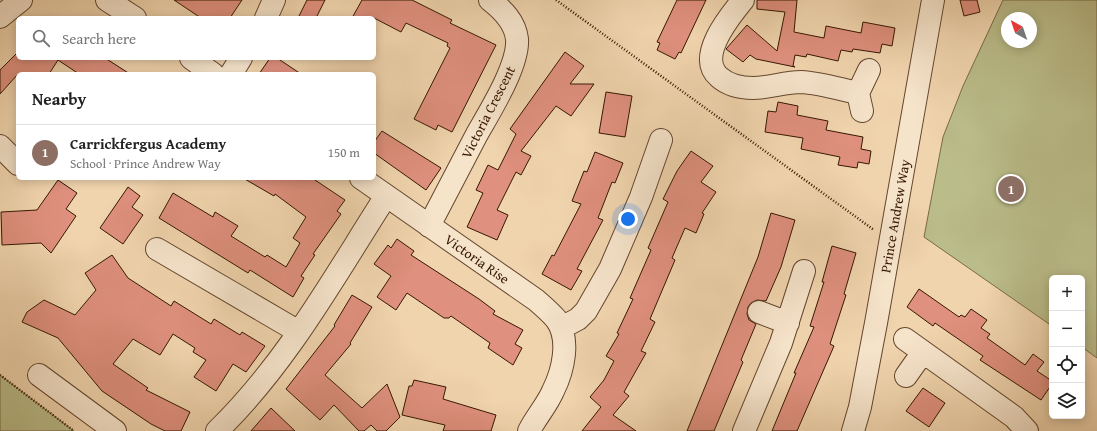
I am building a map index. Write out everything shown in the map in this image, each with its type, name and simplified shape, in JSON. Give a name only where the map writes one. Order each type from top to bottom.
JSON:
[{"type":"street","points":[[0,16],[21,0]]},
{"type":"street","points":[[107,0],[132,16]]},
{"type":"street","points":[[267,16],[274,0]]},
{"type":"street","name":"Victoria Crescent","points":[[430,226],[502,87],[514,59],[517,46],[514,30],[510,20],[490,0]]},
{"type":"street","points":[[743,0],[721,29],[711,57],[711,64],[714,72],[724,81],[736,86],[751,88],[802,82],[860,102],[869,70]]},
{"type":"street","name":"Prince Andrew Way","points":[[853,431],[860,407],[933,0]]},
{"type":"street","points":[[194,60],[211,72]]},
{"type":"street","points":[[232,72],[240,60]]},
{"type":"street","points":[[529,431],[553,392],[559,378],[564,352],[561,328],[578,319],[586,311],[610,269],[641,197],[661,140]]},
{"type":"street","points":[[0,146],[16,162]]},
{"type":"street","name":"Victoria Rise","points":[[364,180],[536,300],[551,314],[561,328]]},
{"type":"street","points":[[217,431],[258,387],[299,332],[386,196]]},
{"type":"street","points":[[157,249],[299,332]]},
{"type":"street","points":[[744,431],[788,323],[804,271]]},
{"type":"street","points":[[759,312],[788,323]]},
{"type":"street","points":[[905,339],[1014,417],[1027,431]]},
{"type":"street","points":[[906,376],[923,352]]},
{"type":"street","points":[[39,375],[115,431]]},
{"type":"path","points":[[556,0],[890,242]]},
{"type":"path","points":[[0,375],[74,431]]},
{"type":"green space","points":[[1003,0],[1097,0],[1097,358],[1085,349],[1085,275],[1049,275],[1049,324],[924,237],[943,137],[963,86]]},
{"type":"green space","points":[[0,375],[74,431],[0,431]]},
{"type":"building","points":[[174,0],[242,0],[231,16],[198,16]]},
{"type":"building","points":[[307,0],[325,0],[317,16],[299,16]]},
{"type":"building","points":[[362,0],[412,0],[452,20],[450,23],[496,45],[452,132],[438,125],[436,130],[414,119],[450,48],[447,46],[448,43],[406,23],[401,32],[376,19],[376,16],[353,16]]},
{"type":"building","points":[[677,0],[706,0],[681,53],[679,52],[675,59],[657,50],[660,43],[657,42]]},
{"type":"building","points":[[757,0],[797,0],[794,32],[824,38],[826,26],[861,33],[863,22],[895,28],[892,46],[882,44],[880,53],[853,49],[852,52],[841,50],[838,61],[807,54],[806,57],[795,55],[793,66],[795,67],[756,59],[750,55],[743,62],[726,49],[747,25],[777,51],[785,12],[757,9]]},
{"type":"building","points":[[960,0],[977,0],[980,12],[964,16]]},
{"type":"building","points":[[565,52],[584,66],[570,84],[594,84],[571,116],[556,106],[521,151],[531,156],[521,175],[516,172],[497,210],[508,215],[497,240],[467,227],[483,193],[476,190],[488,165],[498,170],[516,134],[510,129]]},
{"type":"building","points":[[16,54],[16,60],[58,60],[50,72],[16,72],[16,76],[0,94],[0,70]]},
{"type":"building","points":[[58,60],[108,60],[127,72],[76,72]]},
{"type":"building","points":[[269,60],[280,60],[298,72],[260,72]]},
{"type":"building","points":[[606,92],[632,96],[625,137],[599,133]]},
{"type":"building","points":[[778,102],[798,106],[797,115],[828,121],[826,130],[863,137],[861,149],[871,151],[869,164],[858,162],[857,168],[838,165],[840,157],[801,149],[803,138],[765,132],[768,111],[776,112]]},
{"type":"building","points":[[382,131],[441,168],[426,190],[376,154],[376,139]]},
{"type":"building","points":[[691,151],[713,166],[701,182],[716,192],[702,213],[704,214],[696,233],[685,228],[672,258],[675,260],[650,319],[655,322],[641,351],[646,353],[624,392],[629,396],[613,415],[636,431],[582,431],[601,407],[590,397],[604,380],[614,361],[606,356],[619,334],[617,333],[633,299],[630,298],[651,250],[648,248],[668,202],[663,199],[677,171]]},
{"type":"building","points":[[595,152],[623,163],[615,183],[612,182],[598,218],[603,220],[577,269],[582,271],[571,290],[542,274],[552,255],[554,256],[581,204],[572,201],[584,171],[587,172]]},
{"type":"building","points":[[58,180],[77,193],[66,209],[76,216],[51,253],[41,243],[2,245],[1,212],[37,210]]},
{"type":"building","points":[[246,180],[315,180],[345,200],[337,211],[341,214],[313,254],[315,255],[301,276],[304,278],[293,297],[250,270],[248,273],[159,218],[173,193],[213,217],[215,212],[238,226],[231,236],[265,257],[267,255],[286,267],[300,243],[293,238],[306,217],[275,194],[274,196]]},
{"type":"building","points":[[128,187],[140,196],[132,207],[143,215],[123,244],[100,228]]},
{"type":"building","points":[[771,213],[795,220],[781,267],[766,301],[757,300],[751,303],[748,307],[747,314],[749,320],[756,324],[741,360],[743,362],[714,431],[687,431],[758,257]]},
{"type":"building","points":[[397,239],[414,251],[411,255],[479,299],[495,311],[493,314],[523,330],[515,344],[522,348],[513,365],[488,348],[490,343],[451,316],[449,318],[444,318],[407,293],[396,310],[377,297],[391,276],[374,264],[388,245],[391,248]]},
{"type":"building","points":[[832,246],[856,253],[844,294],[846,295],[830,344],[834,346],[797,431],[772,431],[796,373],[794,373],[814,327],[810,326],[824,282],[822,282]]},
{"type":"building","points":[[112,255],[128,278],[171,306],[174,301],[211,324],[214,319],[240,335],[242,332],[265,346],[246,372],[233,364],[216,391],[194,377],[206,360],[193,352],[195,348],[173,334],[160,355],[133,339],[113,364],[148,388],[146,390],[190,412],[181,431],[165,431],[151,424],[102,391],[58,338],[22,322],[27,312],[44,300],[75,315],[96,290],[85,273]]},
{"type":"building","points":[[919,289],[959,317],[961,315],[965,317],[971,309],[987,320],[981,328],[990,334],[987,338],[1025,365],[1033,354],[1044,362],[1037,371],[1049,379],[1049,388],[1041,400],[980,360],[983,356],[935,323],[933,326],[907,307]]},
{"type":"building","points":[[352,295],[372,307],[350,343],[351,344],[325,375],[362,408],[387,384],[400,417],[386,431],[377,431],[371,425],[364,431],[359,431],[334,405],[320,420],[286,389],[335,326],[334,325]]},
{"type":"building","points":[[414,380],[446,387],[443,399],[496,415],[491,431],[443,431],[445,425],[402,415],[409,386],[412,386]]},
{"type":"building","points":[[923,388],[945,403],[929,427],[906,411]]},
{"type":"building","points":[[271,408],[295,431],[251,431]]},
{"type":"place","name":"Carrickfergus Academy","points":[[1011,189]]}]
